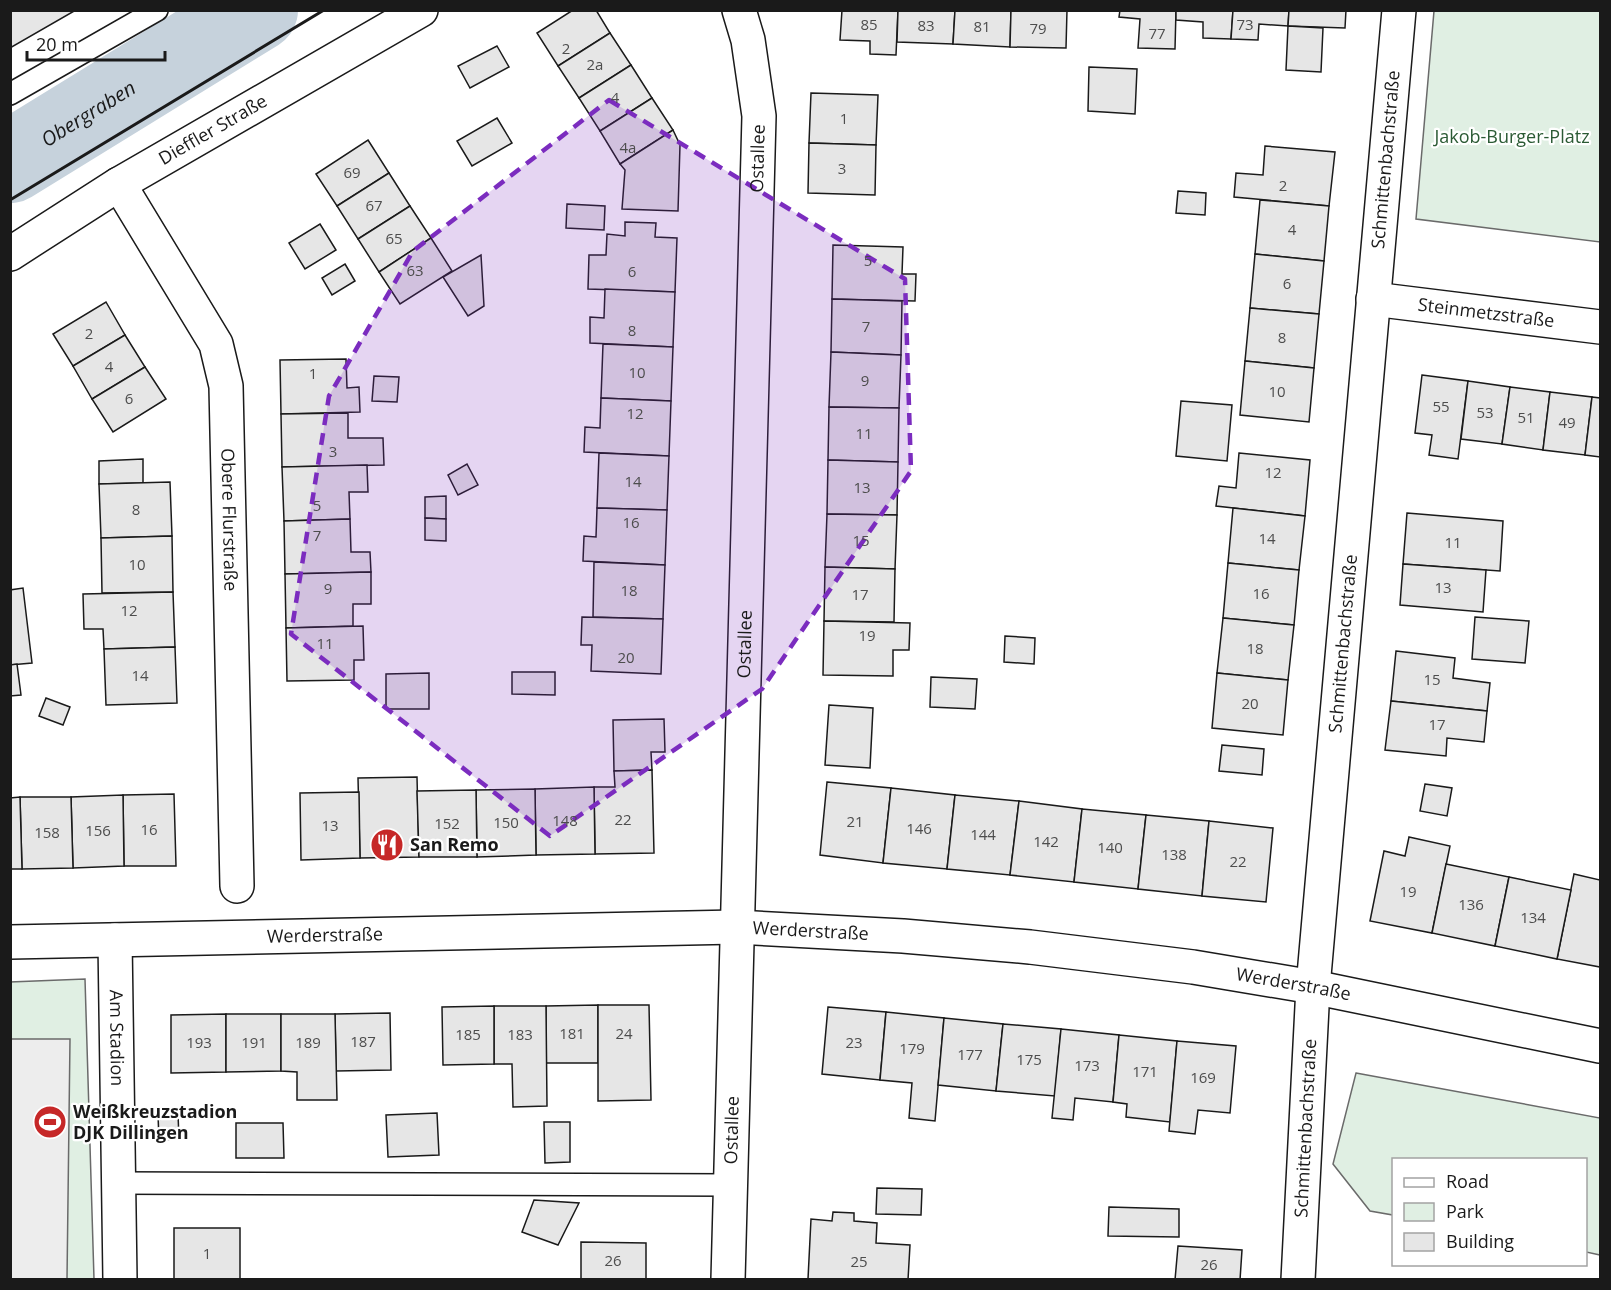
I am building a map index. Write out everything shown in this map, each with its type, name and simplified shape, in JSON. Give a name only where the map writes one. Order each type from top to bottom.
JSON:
[{"type":"street","name":"Dieffler Straße","points":[[10,254],[119,184],[421,10]]},
{"type":"street","name":"Ostallee","points":[[728,1280],[759,116],[748,40],[739,10]]},
{"type":"street","name":"Schmittenbachstraße","points":[[1299,1280],[1313,987],[1399,10]]},
{"type":"street","name":"Obere Flurstraße","points":[[119,184],[216,344],[225,386],[237,886]]},
{"type":"street","name":"Steinmetzstraße","points":[[1372,299],[1600,327]]},
{"type":"street","name":"Werderstraße","points":[[10,942],[736,927],[1030,947],[1193,967],[1313,987],[1600,1046]]},
{"type":"street","name":"Am Stadion","points":[[115,940],[120,1280]]},
{"type":"lane","points":[[10,94],[157,10]]},
{"type":"lane","points":[[118,1184],[730,1185]]},
{"type":"highlighted area","points":[[609,100],[905,279],[911,471],[762,689],[550,836],[291,634],[329,396],[413,251]]},
{"type":"green space","name":"Jakob-Burger-Platz","points":[[1434,11],[1600,11],[1600,242],[1416,219]]},
{"type":"green space","name":"Weißkreuzstadion DJK Dillingen","points":[[85,979],[94,1279],[11,1279],[10,982]]},
{"type":"green space","points":[[1356,1073],[1600,1118],[1600,1255],[1587,1252],[1587,1158],[1392,1158],[1392,1215],[1370,1211],[1333,1164]]},
{"type":"shaded area","points":[[11,1039],[70,1039],[67,1279],[11,1279]]},
{"type":"building","points":[[10,10],[76,10],[10,48]]},
{"type":"building","points":[[573,10],[596,10],[610,33],[558,66],[537,33]]},
{"type":"building","points":[[842,10],[898,10],[896,55],[870,54],[870,41],[840,40]]},
{"type":"building","points":[[898,10],[955,10],[953,44],[897,42]]},
{"type":"building","points":[[955,10],[1011,10],[1010,47],[953,44]]},
{"type":"building","points":[[1011,10],[1067,10],[1066,48],[1010,47]]},
{"type":"building","points":[[1120,10],[1176,10],[1175,49],[1138,48],[1140,19],[1119,17]]},
{"type":"building","points":[[1176,10],[1233,10],[1231,39],[1203,38],[1203,22],[1176,20]]},
{"type":"building","points":[[1233,10],[1289,10],[1288,26],[1259,24],[1258,40],[1231,39]]},
{"type":"building","points":[[1289,10],[1346,10],[1345,28],[1288,26]]},
{"type":"building","points":[[1288,26],[1323,28],[1321,72],[1286,70]]},
{"type":"building","points":[[610,33],[631,65],[579,98],[558,66]]},
{"type":"building","points":[[497,46],[509,67],[470,88],[458,66]]},
{"type":"building","points":[[631,65],[652,98],[600,131],[579,98]]},
{"type":"building","points":[[1089,67],[1137,69],[1135,114],[1088,111]]},
{"type":"building","points":[[811,93],[878,95],[876,145],[809,143]]},
{"type":"building","points":[[652,98],[673,130],[620,164],[600,131]]},
{"type":"building","points":[[497,118],[512,143],[472,166],[457,141]]},
{"type":"building","points":[[673,130],[680,145],[678,211],[622,209],[625,170],[620,164]]},
{"type":"building","points":[[368,140],[389,173],[337,206],[316,174]]},
{"type":"building","points":[[809,143],[876,145],[875,195],[808,193]]},
{"type":"building","points":[[1265,146],[1335,152],[1329,206],[1234,197],[1236,173],[1263,175]]},
{"type":"building","points":[[389,173],[410,206],[358,239],[337,206]]},
{"type":"building","points":[[1178,191],[1206,193],[1205,215],[1176,213]]},
{"type":"building","points":[[1260,200],[1329,206],[1324,261],[1255,254]]},
{"type":"building","points":[[567,204],[605,206],[604,230],[566,228]]},
{"type":"building","points":[[410,206],[431,238],[379,272],[358,239]]},
{"type":"building","points":[[625,222],[656,223],[655,237],[677,238],[675,292],[588,289],[589,255],[606,255],[607,234],[625,236]]},
{"type":"building","points":[[320,224],[336,250],[305,269],[289,243]]},
{"type":"building","points":[[431,238],[452,271],[400,304],[379,272]]},
{"type":"building","points":[[833,245],[903,247],[902,274],[916,274],[915,301],[832,299]]},
{"type":"building","points":[[1255,254],[1324,261],[1319,314],[1250,308]]},
{"type":"building","points":[[481,255],[484,306],[468,316],[443,277]]},
{"type":"building","points":[[345,264],[355,281],[332,295],[322,278]]},
{"type":"building","points":[[605,289],[675,292],[673,347],[590,343],[590,317],[604,318]]},
{"type":"building","points":[[832,299],[902,301],[901,355],[831,352]]},
{"type":"building","points":[[106,302],[125,335],[73,366],[53,334]]},
{"type":"building","points":[[1250,308],[1319,314],[1314,368],[1245,361]]},
{"type":"building","points":[[125,335],[145,367],[92,399],[73,366]]},
{"type":"building","points":[[603,344],[673,347],[671,401],[601,398]]},
{"type":"building","points":[[831,352],[901,355],[899,408],[829,407]]},
{"type":"building","points":[[346,359],[347,388],[359,387],[360,412],[281,414],[280,360]]},
{"type":"building","points":[[1245,361],[1314,368],[1309,422],[1240,415]]},
{"type":"building","points":[[145,367],[166,399],[113,432],[92,399]]},
{"type":"building","points":[[1422,375],[1468,381],[1458,459],[1429,455],[1432,435],[1415,433]]},
{"type":"building","points":[[374,376],[399,377],[397,402],[372,401]]},
{"type":"building","points":[[1468,381],[1510,387],[1502,444],[1461,439]]},
{"type":"building","points":[[1510,387],[1550,392],[1543,450],[1502,444]]},
{"type":"building","points":[[1550,392],[1592,397],[1585,455],[1543,450]]},
{"type":"building","points":[[1592,397],[1600,398],[1600,457],[1585,455]]},
{"type":"building","points":[[601,398],[671,401],[669,456],[584,452],[585,427],[600,428]]},
{"type":"building","points":[[1181,401],[1232,405],[1227,461],[1176,456]]},
{"type":"building","points":[[829,407],[899,408],[898,462],[828,460]]},
{"type":"building","points":[[348,413],[348,438],[383,438],[384,465],[282,467],[281,414]]},
{"type":"building","points":[[599,453],[669,456],[667,510],[597,508]]},
{"type":"building","points":[[1239,453],[1310,460],[1305,516],[1216,506],[1219,486],[1236,488]]},
{"type":"building","points":[[143,459],[143,483],[99,484],[99,461]]},
{"type":"building","points":[[828,460],[898,462],[897,515],[827,514]]},
{"type":"building","points":[[467,464],[478,485],[458,495],[448,475]]},
{"type":"building","points":[[367,465],[368,492],[349,492],[350,519],[284,521],[282,467]]},
{"type":"building","points":[[170,482],[172,536],[101,538],[99,484]]},
{"type":"building","points":[[446,496],[446,519],[425,518],[425,497]]},
{"type":"building","points":[[597,508],[667,510],[665,565],[583,561],[584,536],[596,537]]},
{"type":"building","points":[[1233,508],[1305,516],[1299,570],[1228,563]]},
{"type":"building","points":[[1407,513],[1503,521],[1500,571],[1403,564]]},
{"type":"building","points":[[827,514],[897,515],[895,569],[825,567]]},
{"type":"building","points":[[425,518],[446,519],[446,541],[425,540]]},
{"type":"building","points":[[350,519],[351,552],[370,552],[371,572],[285,574],[284,521]]},
{"type":"building","points":[[172,536],[173,592],[102,593],[101,538]]},
{"type":"building","points":[[594,562],[665,565],[663,619],[593,617]]},
{"type":"building","points":[[1228,563],[1299,570],[1294,625],[1223,618]]},
{"type":"building","points":[[1403,564],[1486,570],[1483,612],[1400,605]]},
{"type":"building","points":[[825,567],[895,569],[894,622],[824,621]]},
{"type":"building","points":[[371,572],[371,604],[353,604],[353,626],[286,628],[285,574]]},
{"type":"building","points":[[23,588],[32,663],[10,665],[10,590]]},
{"type":"building","points":[[173,592],[175,647],[104,649],[103,629],[84,629],[83,594]]},
{"type":"building","points":[[582,617],[663,619],[661,674],[591,671],[592,645],[581,645]]},
{"type":"building","points":[[1475,617],[1529,621],[1525,663],[1472,659]]},
{"type":"building","points":[[1223,618],[1294,625],[1288,680],[1217,673]]},
{"type":"building","points":[[824,621],[910,623],[909,650],[893,650],[893,676],[823,675]]},
{"type":"building","points":[[363,626],[364,660],[354,660],[354,680],[287,681],[286,628]]},
{"type":"building","points":[[1005,636],[1035,638],[1034,664],[1004,662]]},
{"type":"building","points":[[175,647],[177,703],[106,705],[104,649]]},
{"type":"building","points":[[1396,651],[1455,658],[1453,678],[1490,683],[1487,711],[1391,701]]},
{"type":"building","points":[[17,664],[21,695],[10,696],[10,665]]},
{"type":"building","points":[[512,672],[555,672],[555,695],[512,694]]},
{"type":"building","points":[[429,673],[429,709],[386,709],[386,674]]},
{"type":"building","points":[[1217,673],[1288,680],[1283,735],[1212,728]]},
{"type":"building","points":[[931,677],[977,679],[975,709],[930,707]]},
{"type":"building","points":[[46,698],[70,707],[63,725],[39,716]]},
{"type":"building","points":[[1391,701],[1487,711],[1484,742],[1447,738],[1446,756],[1385,750]]},
{"type":"building","points":[[829,705],[873,708],[870,768],[825,765]]},
{"type":"building","points":[[664,719],[665,752],[651,752],[652,770],[614,771],[613,720]]},
{"type":"building","points":[[1222,745],[1264,749],[1262,775],[1219,771]]},
{"type":"building","points":[[652,770],[654,853],[595,854],[594,787],[615,787],[614,771]]},
{"type":"building","points":[[417,777],[419,857],[360,858],[358,778]]},
{"type":"building","points":[[827,782],[891,788],[883,863],[820,855]]},
{"type":"building","points":[[1425,784],[1452,788],[1447,816],[1420,811]]},
{"type":"building","points":[[594,787],[595,854],[536,855],[535,789]]},
{"type":"building","points":[[891,788],[955,795],[947,869],[883,863]]},
{"type":"building","points":[[535,789],[536,855],[477,857],[476,790]]},
{"type":"building","points":[[476,790],[477,857],[419,857],[417,791]]},
{"type":"building","points":[[359,792],[360,858],[301,860],[300,793]]},
{"type":"building","points":[[174,794],[176,866],[124,866],[123,795]]},
{"type":"building","points":[[123,795],[124,866],[73,868],[71,797]]},
{"type":"building","points":[[955,795],[1019,801],[1010,875],[947,869]]},
{"type":"building","points":[[20,797],[71,797],[73,868],[22,869]]},
{"type":"building","points":[[20,797],[22,869],[10,869],[10,798]]},
{"type":"building","points":[[1019,801],[1082,809],[1074,882],[1010,875]]},
{"type":"building","points":[[1082,809],[1146,815],[1138,889],[1074,882]]},
{"type":"building","points":[[1146,815],[1209,821],[1202,896],[1138,889]]},
{"type":"building","points":[[1209,821],[1273,828],[1266,902],[1202,896]]},
{"type":"building","points":[[1409,837],[1450,846],[1432,933],[1370,921],[1384,851],[1405,856]]},
{"type":"building","points":[[1446,864],[1509,877],[1495,946],[1432,933]]},
{"type":"building","points":[[1574,874],[1600,880],[1600,967],[1557,959]]},
{"type":"building","points":[[1509,877],[1571,890],[1557,959],[1495,946]]},
{"type":"building","points":[[598,1005],[598,1063],[546,1063],[546,1006]]},
{"type":"building","points":[[598,1005],[649,1005],[651,1100],[598,1101]]},
{"type":"building","points":[[494,1006],[546,1006],[547,1106],[513,1107],[512,1064],[494,1064]]},
{"type":"building","points":[[494,1006],[494,1064],[443,1065],[442,1007]]},
{"type":"building","points":[[828,1007],[886,1012],[880,1080],[822,1074]]},
{"type":"building","points":[[886,1012],[944,1018],[935,1121],[909,1118],[912,1083],[880,1080]]},
{"type":"building","points":[[390,1013],[391,1070],[336,1071],[335,1014]]},
{"type":"building","points":[[226,1014],[226,1072],[171,1073],[171,1015]]},
{"type":"building","points":[[226,1014],[281,1014],[281,1071],[226,1072]]},
{"type":"building","points":[[281,1014],[335,1014],[337,1100],[297,1100],[297,1072],[281,1071]]},
{"type":"building","points":[[944,1018],[1003,1024],[996,1091],[938,1085]]},
{"type":"building","points":[[1003,1024],[1061,1029],[1055,1096],[996,1091]]},
{"type":"building","points":[[1061,1029],[1119,1035],[1113,1102],[1075,1098],[1073,1120],[1052,1118]]},
{"type":"building","points":[[1119,1035],[1177,1041],[1170,1122],[1126,1117],[1127,1104],[1113,1102]]},
{"type":"building","points":[[1177,1041],[1236,1046],[1230,1113],[1198,1110],[1195,1134],[1169,1131]]},
{"type":"building","points":[[437,1113],[439,1155],[388,1157],[386,1115]]},
{"type":"building","points":[[178,1114],[179,1139],[159,1140],[158,1115]]},
{"type":"building","points":[[544,1122],[570,1122],[570,1162],[545,1163]]},
{"type":"building","points":[[236,1123],[283,1123],[284,1158],[236,1158]]},
{"type":"building","points":[[877,1188],[922,1189],[921,1215],[876,1214]]},
{"type":"building","points":[[534,1200],[579,1203],[558,1245],[522,1232]]},
{"type":"building","points":[[1109,1207],[1179,1209],[1179,1237],[1108,1236]]},
{"type":"building","points":[[833,1212],[854,1213],[854,1221],[877,1223],[876,1243],[910,1245],[908,1280],[808,1279],[811,1219],[832,1221]]},
{"type":"building","points":[[174,1228],[240,1228],[240,1280],[174,1280]]},
{"type":"building","points":[[581,1242],[646,1243],[646,1280],[581,1280]]},
{"type":"building","points":[[1178,1246],[1242,1250],[1240,1280],[1175,1280]]},
{"type":"waterway","name":"Obergraben","points":[[10,162],[257,10]]},
{"type":"wall","points":[[10,200],[324,10]]},
{"type":"place","name":"San Remo","points":[[387,845]]},
{"type":"place","name":"Weißkreuzstadion DJK Dillingen","points":[[50,1122]]}]
